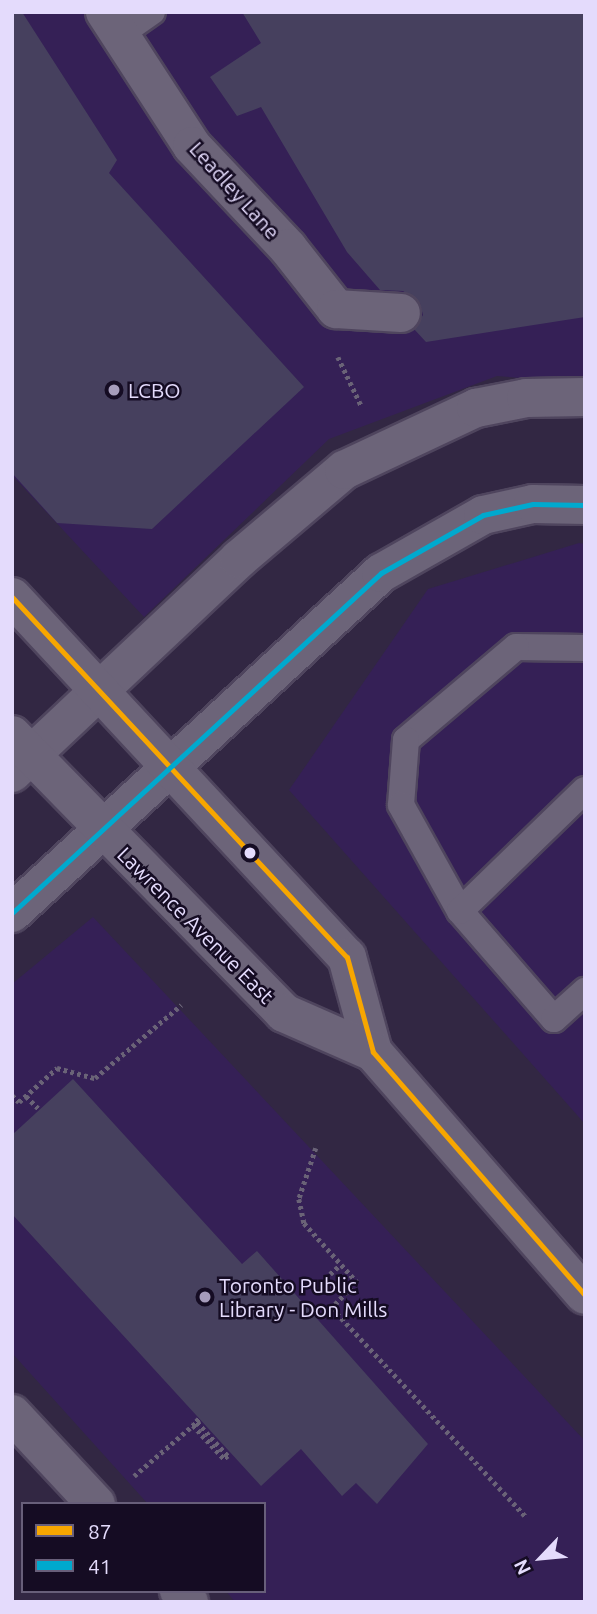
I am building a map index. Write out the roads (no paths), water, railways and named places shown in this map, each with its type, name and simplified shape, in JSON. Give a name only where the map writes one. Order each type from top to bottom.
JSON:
[{"type":"street","name":"Leadley Lane","points":[[112,23],[192,146],[288,248],[336,309],[401,313]]},
{"type":"street","points":[[19,754],[99,691],[288,515],[366,457],[475,408],[526,398],[585,397]]},
{"type":"street","points":[[12,912],[104,832],[358,590],[420,548],[499,510],[533,504],[585,505]]},
{"type":"street","name":"Lawrence Avenue East","points":[[12,597],[347,957],[373,1052]]},
{"type":"street","name":"Lawrence Avenue East","points":[[19,754],[104,832],[284,1013],[373,1052],[585,1295]]},
{"type":"street","points":[[12,1414],[110,1495]]},
{"type":"lane","points":[[112,23],[152,12]]},
{"type":"lane","points":[[585,648],[516,647],[406,740],[401,805],[460,911],[554,1019],[585,991]]},
{"type":"lane","points":[[460,911],[585,790]]},
{"type":"place","name":"LCBO","points":[[114,390]]},
{"type":"place","name":"Toronto Public Library - Don Mills","points":[[205,1297]]}]
